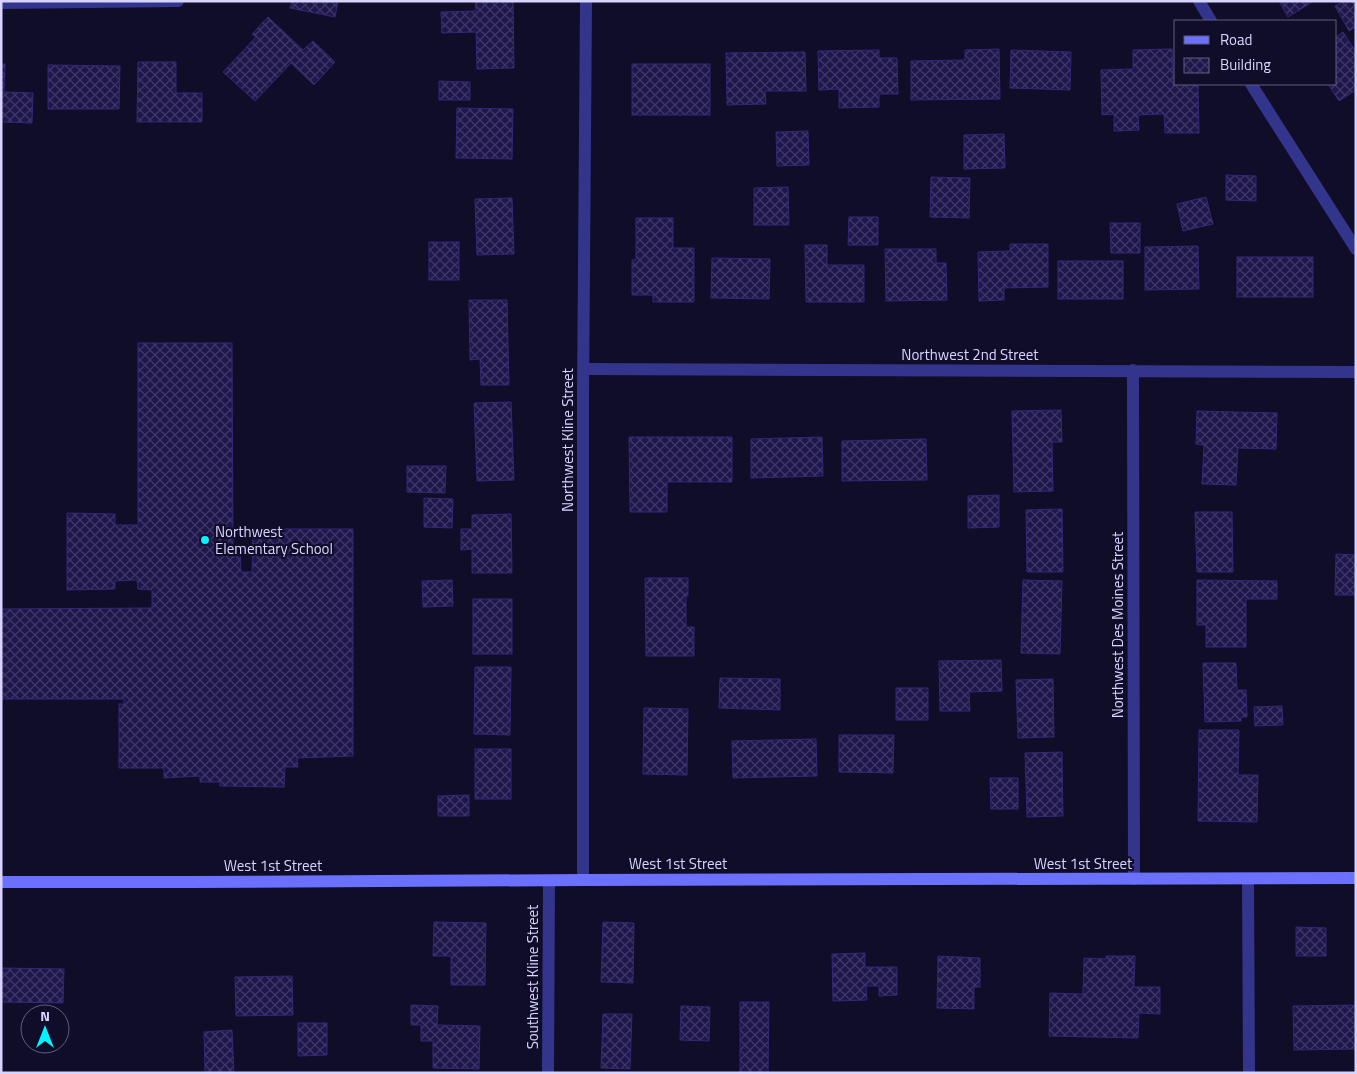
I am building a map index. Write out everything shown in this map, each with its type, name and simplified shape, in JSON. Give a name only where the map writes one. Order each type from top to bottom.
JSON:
[{"type":"main road","name":"West 1st Street","points":[[1,882],[1356,878]]},
{"type":"street","points":[[1,3],[178,1]]},
{"type":"street","name":"Northwest Kline Street","points":[[583,880],[586,1]]},
{"type":"street","points":[[1199,1],[1210,20]]},
{"type":"street","points":[[1252,85],[1356,249]]},
{"type":"street","name":"Northwest 2nd Street","points":[[584,369],[1356,372]]},
{"type":"street","name":"Northwest Des Moines Street","points":[[1133,370],[1134,879]]},
{"type":"street","points":[[1248,879],[1249,1073]]},
{"type":"street","name":"Southwest Kline Street","points":[[548,1073],[549,880]]},
{"type":"building","points":[[292,1],[338,1],[335,17],[290,8]]},
{"type":"building","points":[[475,1],[513,1],[514,68],[477,69],[476,32],[442,33],[441,12],[476,11]]},
{"type":"building","points":[[1279,1],[1314,1],[1288,17]]},
{"type":"building","points":[[1344,1],[1353,1],[1356,6],[1356,27],[1349,31],[1335,6]]},
{"type":"building","points":[[268,17],[303,50],[313,41],[335,62],[314,85],[291,63],[255,101],[223,72],[256,37],[252,34]]},
{"type":"building","points":[[1343,32],[1356,52],[1356,90],[1339,101],[1329,85],[1337,85],[1337,36]]},
{"type":"building","points":[[999,49],[1000,99],[911,100],[911,61],[965,60],[965,50]]},
{"type":"building","points":[[1172,49],[1174,85],[1198,85],[1199,133],[1165,133],[1164,114],[1138,115],[1139,130],[1114,131],[1114,114],[1102,115],[1101,70],[1133,69],[1133,50]]},
{"type":"building","points":[[879,50],[879,58],[897,58],[898,94],[879,94],[879,107],[839,108],[839,89],[819,90],[818,51]]},
{"type":"building","points":[[1011,50],[1071,52],[1070,90],[1010,88]]},
{"type":"building","points":[[805,52],[806,91],[765,91],[766,104],[727,105],[726,53]]},
{"type":"building","points":[[138,62],[176,62],[176,93],[202,93],[202,122],[137,122]]},
{"type":"building","points":[[1,64],[5,64],[4,92],[33,93],[32,123],[1,122]]},
{"type":"building","points":[[632,64],[710,64],[710,115],[632,115]]},
{"type":"building","points":[[48,65],[120,66],[119,109],[48,109]]},
{"type":"building","points":[[439,81],[470,82],[470,100],[439,100]]},
{"type":"building","points":[[457,108],[513,109],[512,159],[456,158]]},
{"type":"building","points":[[808,131],[809,165],[777,166],[776,132]]},
{"type":"building","points":[[1004,134],[1005,168],[964,169],[964,135]]},
{"type":"building","points":[[1226,175],[1256,176],[1256,201],[1226,200]]},
{"type":"building","points":[[931,177],[970,178],[969,218],[930,217]]},
{"type":"building","points":[[788,187],[789,225],[754,225],[754,188]]},
{"type":"building","points":[[1206,197],[1213,224],[1183,231],[1177,204]]},
{"type":"building","points":[[512,198],[514,254],[477,255],[475,199]]},
{"type":"building","points":[[849,217],[878,217],[878,245],[848,245]]},
{"type":"building","points":[[636,218],[673,218],[673,248],[694,248],[694,302],[653,302],[653,295],[632,295],[632,260],[636,260]]},
{"type":"building","points":[[1110,223],[1140,223],[1140,253],[1111,253]]},
{"type":"building","points":[[429,242],[459,242],[459,280],[429,280]]},
{"type":"building","points":[[1010,244],[1048,244],[1048,287],[1004,288],[1004,300],[979,301],[978,252],[1010,251]]},
{"type":"building","points":[[805,245],[827,245],[827,265],[864,265],[864,302],[806,302]]},
{"type":"building","points":[[1198,246],[1199,289],[1145,290],[1145,247]]},
{"type":"building","points":[[885,249],[936,249],[936,263],[946,263],[947,300],[886,301]]},
{"type":"building","points":[[1237,257],[1313,257],[1313,297],[1237,297]]},
{"type":"building","points":[[712,258],[770,259],[769,299],[711,298]]},
{"type":"building","points":[[1058,261],[1123,261],[1123,299],[1058,299]]},
{"type":"building","points":[[469,300],[507,300],[509,385],[481,385],[480,359],[470,360]]},
{"type":"building","name":"Northwest Elementary School","points":[[138,343],[232,343],[233,546],[240,546],[241,572],[252,572],[253,534],[281,534],[281,529],[353,529],[353,756],[297,758],[298,767],[285,767],[284,787],[220,786],[220,782],[200,782],[200,776],[164,778],[164,768],[119,768],[119,704],[124,704],[124,699],[1,699],[1,609],[152,608],[152,590],[138,589],[137,580],[115,581],[115,589],[67,590],[67,513],[115,514],[115,525],[138,525]]},
{"type":"building","points":[[511,402],[514,480],[477,481],[474,403]]},
{"type":"building","points":[[1061,410],[1062,442],[1052,442],[1053,491],[1014,492],[1012,411]]},
{"type":"building","points":[[1197,411],[1277,413],[1276,449],[1238,448],[1236,485],[1202,484],[1204,445],[1196,444]]},
{"type":"building","points":[[629,437],[732,437],[732,482],[667,482],[667,512],[630,512]]},
{"type":"building","points":[[822,437],[823,476],[751,478],[751,439]]},
{"type":"building","points":[[926,439],[927,480],[842,481],[842,441]]},
{"type":"building","points":[[407,466],[446,466],[445,493],[407,492]]},
{"type":"building","points":[[999,495],[999,527],[968,528],[968,496]]},
{"type":"building","points":[[424,498],[453,499],[452,528],[424,527]]},
{"type":"building","points":[[1062,509],[1063,572],[1027,572],[1026,510]]},
{"type":"building","points":[[1195,512],[1232,512],[1233,572],[1197,572]]},
{"type":"building","points":[[511,514],[512,573],[472,573],[472,549],[461,550],[461,529],[472,529],[472,515]]},
{"type":"building","points":[[1336,554],[1356,555],[1356,595],[1335,595]]},
{"type":"building","points":[[645,578],[688,578],[686,627],[694,627],[694,656],[646,656]]},
{"type":"building","points":[[452,580],[453,606],[423,607],[422,581]]},
{"type":"building","points":[[1023,580],[1062,581],[1060,654],[1021,653]]},
{"type":"building","points":[[1197,580],[1277,581],[1277,599],[1246,599],[1246,647],[1206,647],[1206,625],[1197,625]]},
{"type":"building","points":[[473,599],[512,599],[512,654],[473,654]]},
{"type":"building","points":[[1001,660],[1002,691],[969,692],[970,711],[940,711],[939,661]]},
{"type":"building","points":[[1203,663],[1236,663],[1237,690],[1246,690],[1247,717],[1241,717],[1241,721],[1205,722]]},
{"type":"building","points":[[475,667],[511,667],[510,735],[474,734]]},
{"type":"building","points":[[720,678],[780,679],[780,710],[719,708]]},
{"type":"building","points":[[1053,679],[1054,737],[1018,738],[1016,680]]},
{"type":"building","points":[[896,688],[928,688],[928,720],[896,720]]},
{"type":"building","points":[[1282,706],[1283,725],[1255,726],[1254,707]]},
{"type":"building","points":[[644,708],[688,709],[687,775],[643,774]]},
{"type":"building","points":[[1199,730],[1239,730],[1238,775],[1258,775],[1257,822],[1198,821]]},
{"type":"building","points":[[839,735],[894,735],[893,773],[839,772]]},
{"type":"building","points":[[816,739],[817,776],[733,778],[732,741]]},
{"type":"building","points":[[475,749],[511,749],[511,799],[475,799]]},
{"type":"building","points":[[1062,752],[1063,816],[1027,817],[1025,753]]},
{"type":"building","points":[[990,778],[1018,778],[1018,809],[991,809]]},
{"type":"building","points":[[469,795],[469,816],[438,816],[438,796]]},
{"type":"building","points":[[434,922],[486,923],[485,985],[451,985],[451,956],[433,956]]},
{"type":"building","points":[[603,922],[634,923],[633,983],[601,982]]},
{"type":"building","points":[[1296,927],[1326,928],[1326,956],[1296,956]]},
{"type":"building","points":[[865,953],[865,967],[897,967],[897,995],[879,996],[879,986],[866,986],[867,1000],[833,1001],[832,954]]},
{"type":"building","points":[[938,956],[980,958],[980,987],[974,987],[974,1009],[937,1008]]},
{"type":"building","points":[[1106,956],[1135,956],[1134,987],[1160,987],[1160,1014],[1139,1013],[1138,1038],[1049,1036],[1050,993],[1083,994],[1084,958],[1106,959]]},
{"type":"building","points":[[1,968],[64,969],[63,1003],[1,1002]]},
{"type":"building","points":[[292,976],[293,1015],[236,1016],[235,977]]},
{"type":"building","points":[[740,1002],[769,1002],[768,1073],[740,1073]]},
{"type":"building","points":[[411,1005],[438,1006],[437,1025],[480,1026],[479,1069],[433,1068],[433,1041],[421,1041],[421,1025],[411,1025]]},
{"type":"building","points":[[1356,1005],[1356,1049],[1294,1050],[1293,1006]]},
{"type":"building","points":[[681,1006],[710,1007],[709,1041],[680,1040]]},
{"type":"building","points":[[603,1014],[632,1014],[630,1069],[601,1068]]},
{"type":"building","points":[[298,1023],[327,1023],[327,1055],[298,1056]]},
{"type":"building","points":[[232,1030],[234,1073],[205,1073],[204,1032]]},
{"type":"place","name":"Northwest Elementary School","points":[[205,540]]}]
